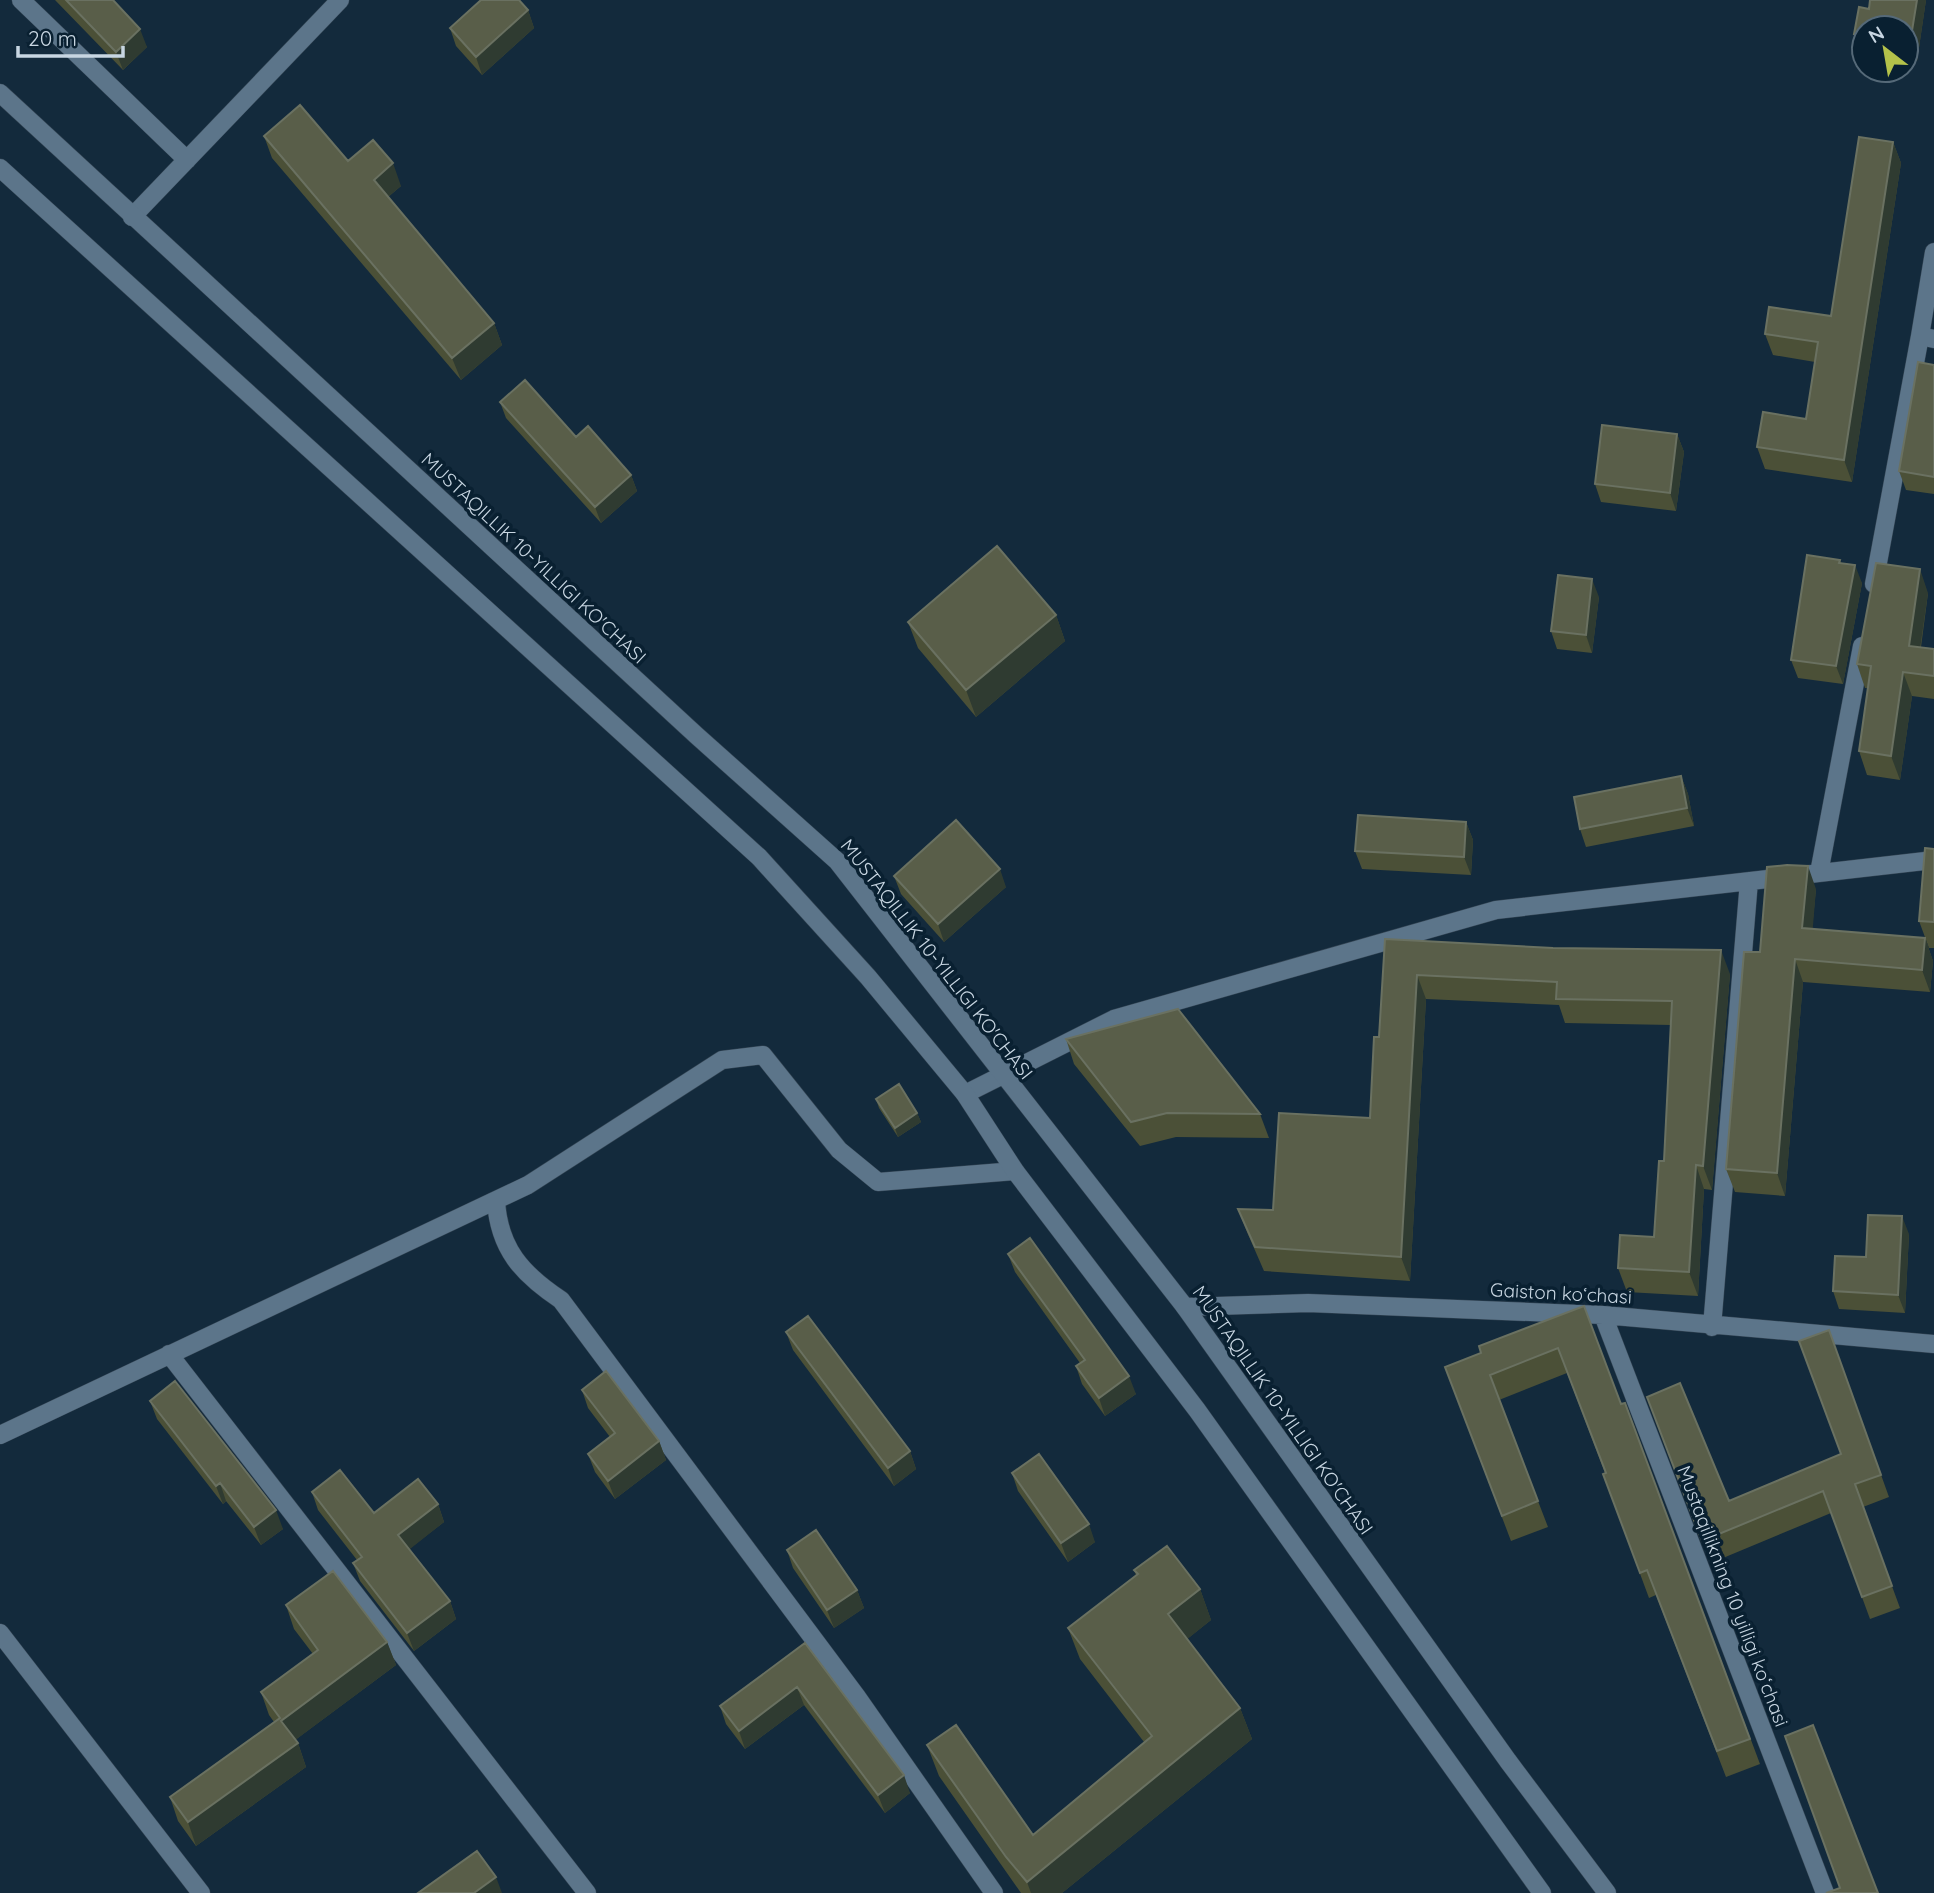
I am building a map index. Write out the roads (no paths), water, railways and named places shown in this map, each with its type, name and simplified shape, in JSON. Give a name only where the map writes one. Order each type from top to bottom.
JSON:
[{"type":"street","points":[[21,0],[187,160]]},
{"type":"street","points":[[132,217],[340,0]]},
{"type":"street","name":"MUSTAQILLIK 10-YILLIGI KO'CHASI","points":[[0,93],[132,217],[837,861],[1185,1307],[1492,1739],[1607,1893]]},
{"type":"street","points":[[0,168],[759,857],[868,977],[965,1094],[1015,1171],[1196,1410],[1542,1893]]},
{"type":"street","points":[[1870,604],[1927,337],[1934,252]]},
{"type":"street","points":[[1819,873],[1865,631]]},
{"type":"street","points":[[965,1094],[1114,1019],[1496,910],[1934,860]]},
{"type":"street","points":[[1712,1327],[1749,881]]},
{"type":"street","points":[[0,1435],[528,1185],[722,1060],[763,1055],[839,1150],[878,1182],[1015,1171]]},
{"type":"street","points":[[496,1200],[498,1228],[531,1280],[561,1300],[857,1697],[994,1893]]},
{"type":"street","name":"Gaiston koʻchasi","points":[[1185,1307],[1308,1303],[1603,1315],[1712,1327],[1934,1344]]},
{"type":"street","name":"Mustaqillikning 10 yilligi koʻchasi","points":[[1603,1315],[1825,1893]]},
{"type":"street","points":[[169,1354],[587,1893]]},
{"type":"street","points":[[0,1633],[201,1893]]}]
